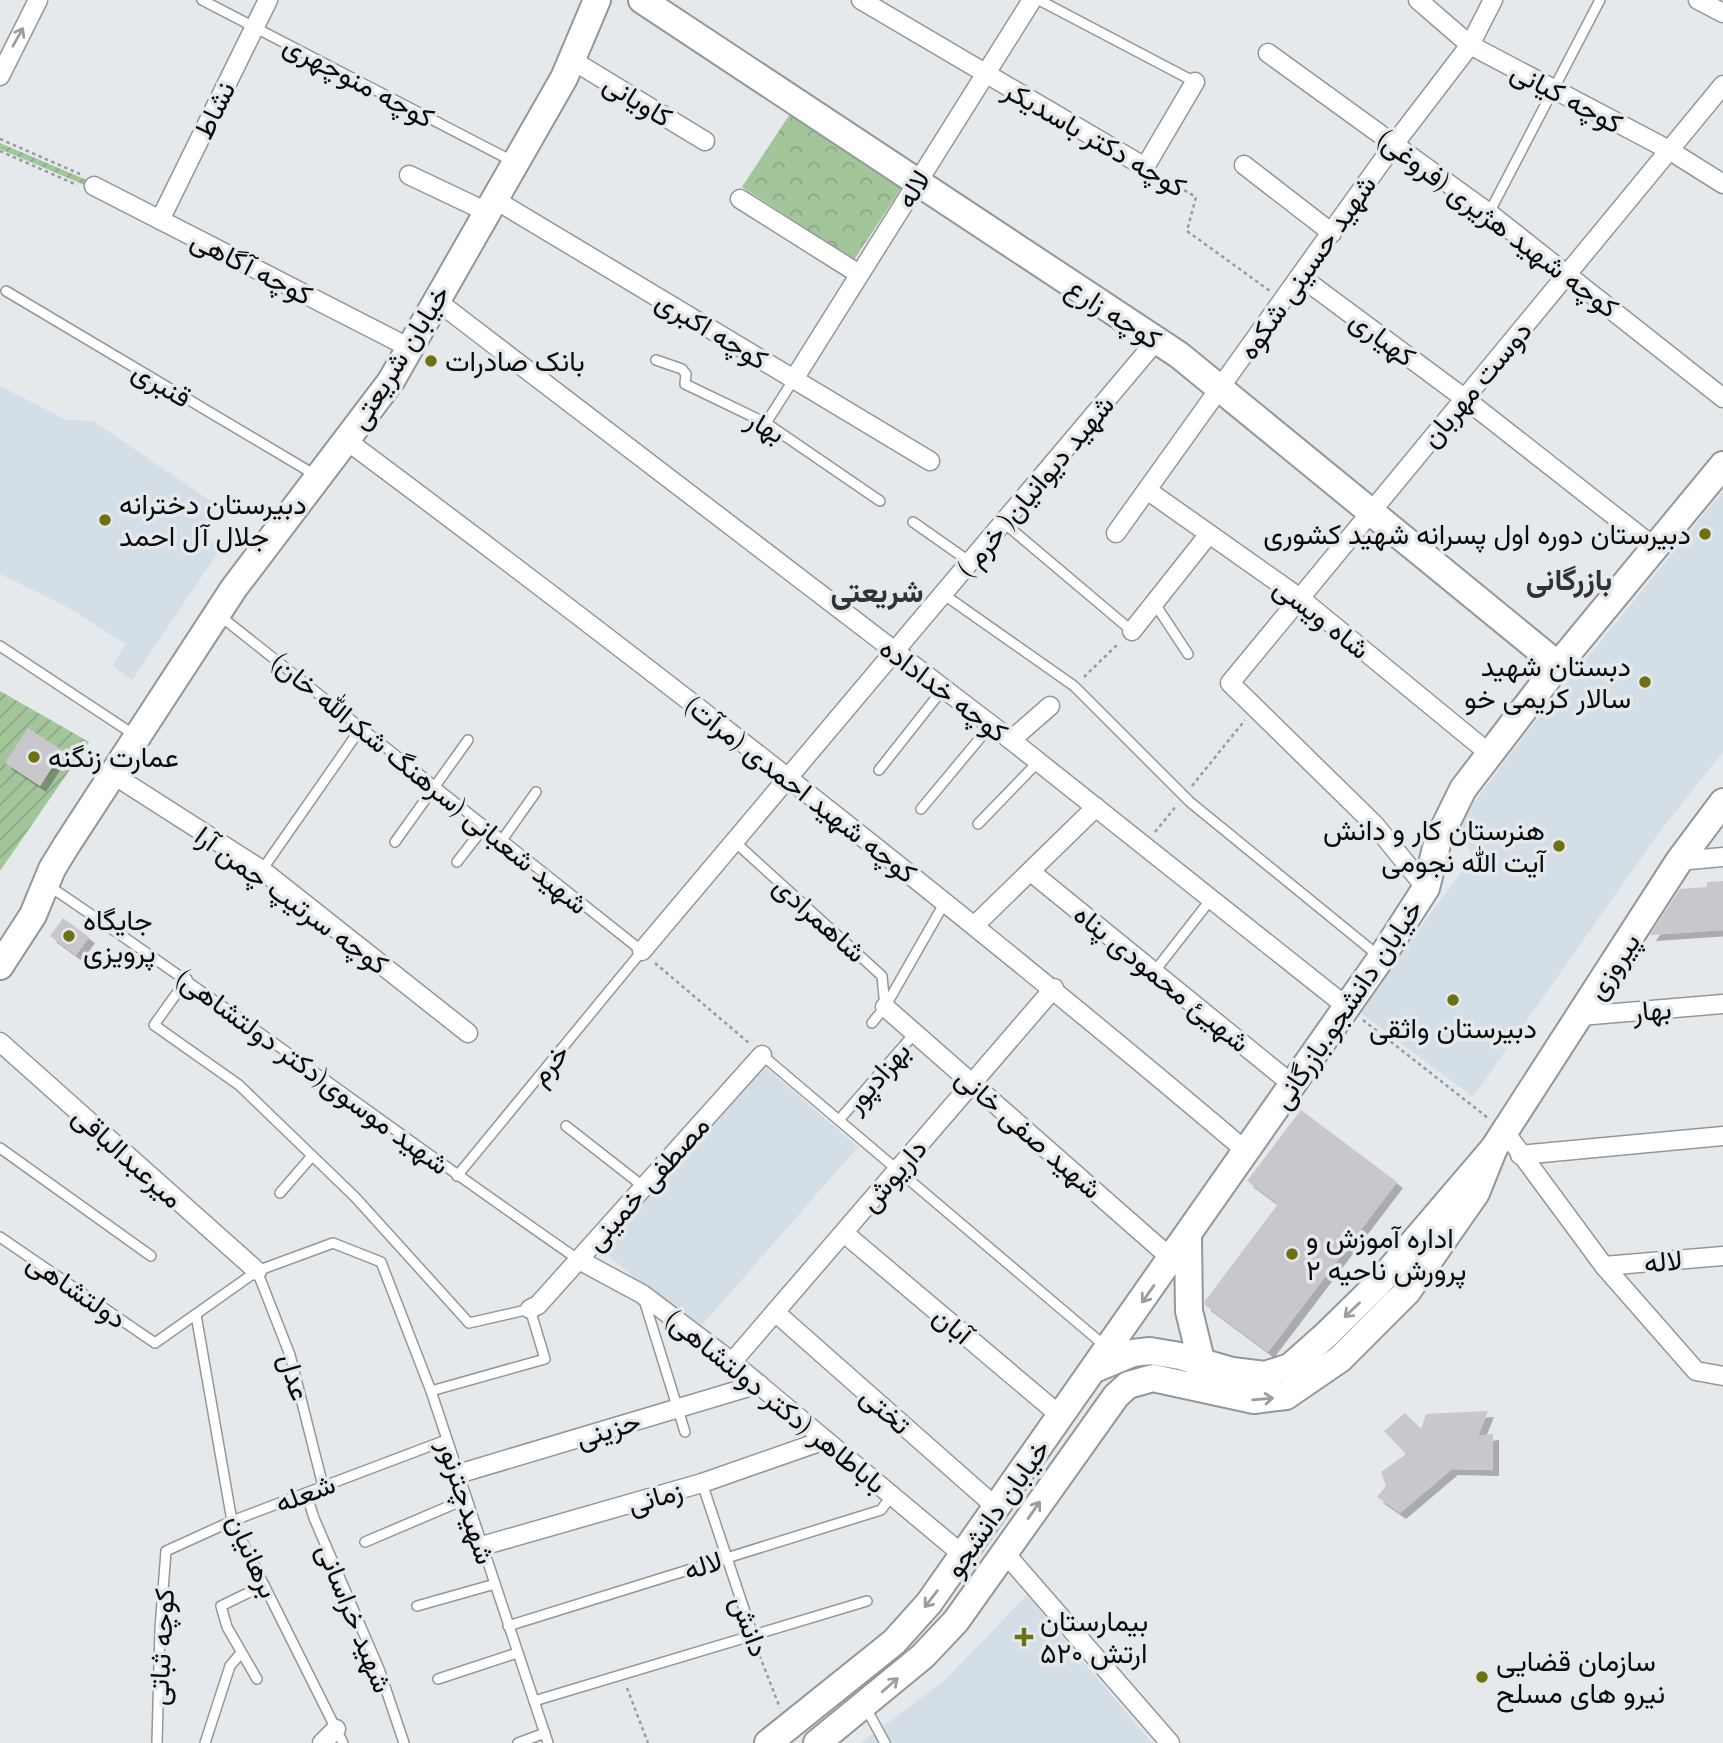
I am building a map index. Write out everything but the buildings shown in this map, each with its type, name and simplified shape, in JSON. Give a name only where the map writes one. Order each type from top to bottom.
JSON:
[{"type":"main road","name":"خیابان شریعتی","points":[[0,966],[33,915],[49,877],[112,775],[218,614],[391,381],[572,60],[597,0]]},
{"type":"main road","name":"کوچه زارع","points":[[642,0],[1156,341],[1220,389],[1558,665]]},
{"type":"main road","name":"خیابان دانشجو.بازرگانی","points":[[1180,1249],[1381,958],[1426,888],[1438,840],[1463,789],[1558,665],[1723,464]]},
{"type":"main road","name":"پیروزی","points":[[1199,1376],[1265,1375],[1290,1367],[1377,1286],[1499,1140],[1679,861],[1723,802]]},
{"type":"main road","name":"خیابان شریعتی","points":[[0,933],[19,905],[49,877]]},
{"type":"main road","name":"خیابان دانشجو","points":[[778,1735],[894,1642],[929,1603],[1180,1249]]},
{"type":"main road","points":[[1180,1249],[1199,1376]]},
{"type":"main road","points":[[1102,1359],[1150,1352],[1180,1356],[1199,1376]]},
{"type":"main road","name":"خیابان دانشجو","points":[[817,1743],[865,1707],[923,1656],[956,1621],[1116,1396],[1128,1384],[1153,1378],[1199,1376]]},
{"type":"street","points":[[0,76],[38,0]]},
{"type":"street","name":"نشاط","points":[[160,220],[268,0]]},
{"type":"street","name":"کوچه دکتر باسدیکر","points":[[861,0],[1145,167]]},
{"type":"street","name":"لاله","points":[[794,379],[1032,0]]},
{"type":"street","name":"کوچه کیانی","points":[[1418,0],[1469,45],[1669,150],[1723,184]]},
{"type":"street","name":"شهید حسینی شکوه","points":[[1116,533],[1395,142],[1469,45],[1493,0]]},
{"type":"street","points":[[1698,0],[1723,13]]},
{"type":"street","name":"کوچه شهید هژیری (فروغی)","points":[[1268,53],[1395,142],[1489,213],[1723,398]]},
{"type":"street","name":"کاویانی","points":[[572,60],[705,141]]},
{"type":"street","points":[[1145,167],[1195,82]]},
{"type":"street","name":"دوست مهربان","points":[[1258,709],[1230,683],[1723,85]]},
{"type":"street","points":[[1244,165],[1332,233]]},
{"type":"street","name":"کوچه اکبری","points":[[409,175],[491,206],[794,379],[930,461]]},
{"type":"street","name":"کوچه آگاهی","points":[[93,186],[410,348]]},
{"type":"street","points":[[740,199],[859,274]]},
{"type":"street","name":"کهیاری","points":[[1301,277],[1464,398],[1654,547]]},
{"type":"street","name":"کوچه خداداده","points":[[436,301],[1011,740],[1347,1007]]},
{"type":"street","name":"شهید دیوانیان( خرم )","points":[[642,951],[1156,341]]},
{"type":"street","name":"کوچه شهید احمدی (مرآت)","points":[[346,440],[789,778],[1054,988],[1247,1151]]},
{"type":"street","name":"شاه ویسی","points":[[1147,489],[1300,598],[1490,754]]},
{"type":"street","points":[[1132,631],[1209,534]]},
{"type":"street","points":[[1011,740],[1050,706]]},
{"type":"street","points":[[1258,709],[1375,825],[1426,888]]},
{"type":"street","name":"کوچه سرتیپ چمن آرا","points":[[112,775],[262,870],[468,1033]]},
{"type":"street","points":[[975,925],[1096,807]]},
{"type":"street","points":[[1679,861],[1723,857]]},
{"type":"street","name":"شهیئ محمودی پناه","points":[[1031,872],[1293,1085]]},
{"type":"street","name":"داریوش","points":[[732,1362],[1054,988]]},
{"type":"street","name":"بهار","points":[[1580,1016],[1723,1004]]},
{"type":"street","name":"شهید صفی خانی","points":[[886,1007],[972,1083],[1180,1249]]},
{"type":"street","name":"میرعبدالباقی","points":[[0,1042],[257,1271]]},
{"type":"street","name":"مصطفی خمینی","points":[[530,1309],[538,1306],[762,1055]]},
{"type":"street","points":[[1520,1155],[1723,1136]]},
{"type":"street","points":[[1499,1140],[1520,1155],[1604,1266],[1696,1371],[1723,1376]]},
{"type":"street","name":"آبان","points":[[844,1233],[1062,1417]]},
{"type":"street","name":"لاله","points":[[1604,1266],[1723,1255]]},
{"type":"street","name":"باباطاهر (دکتر دولتشاهی)","points":[[579,1260],[642,1294],[732,1362],[963,1555]]},
{"type":"street","name":"تختی","points":[[775,1312],[997,1508]]},
{"type":"street","name":"حزینی","points":[[458,1474],[759,1384]]},
{"type":"street","name":"زمانی","points":[[482,1546],[702,1483],[825,1440]]},
{"type":"street","points":[[1004,1552],[1170,1743]]},
{"type":"street","points":[[321,1743],[340,1736]]},
{"type":"lane","name":"کوچه منوچهری","points":[[202,0],[515,163]]},
{"type":"lane","points":[[1039,0],[1195,82]]},
{"type":"lane","points":[[1489,213],[1600,0]]},
{"type":"lane","name":"قنبری","points":[[6,291],[318,477]]},
{"type":"lane","name":"بهار","points":[[656,360],[682,369],[686,374],[685,384],[765,423],[880,501]]},
{"type":"lane","points":[[765,423],[794,379]]},
{"type":"lane","points":[[913,522],[970,562]]},
{"type":"lane","points":[[1004,523],[1132,631]]},
{"type":"lane","points":[[943,594],[1074,686],[1184,795],[1381,958]]},
{"type":"lane","points":[[1155,604],[1188,654]]},
{"type":"lane","name":"شهید شعبانی (سرهنگ شکرالله خان)","points":[[218,614],[642,951]]},
{"type":"lane","points":[[0,646],[137,737]]},
{"type":"lane","points":[[879,770],[943,689]]},
{"type":"lane","points":[[921,809],[991,725]]},
{"type":"lane","points":[[262,870],[362,728]]},
{"type":"lane","points":[[395,842],[468,740]]},
{"type":"lane","points":[[978,824],[1038,762]]},
{"type":"lane","points":[[502,840],[536,792]]},
{"type":"lane","points":[[457,862],[485,826]]},
{"type":"lane","name":"شاهمرادی","points":[[735,842],[882,976],[886,1007]]},
{"type":"lane","name":"شهید موسوی(دکتر دولتشاهی)","points":[[49,877],[457,1176],[579,1260]]},
{"type":"lane","points":[[1154,972],[1211,899]]},
{"type":"lane","points":[[872,1023],[886,1007],[945,902]]},
{"type":"lane","name":"خرم","points":[[457,1176],[642,951]]},
{"type":"lane","points":[[187,979],[154,1025],[239,1086],[355,1197],[470,1323],[530,1309],[545,1359],[431,1391]]},
{"type":"lane","name":"بهزادپور","points":[[839,1120],[915,1033]]},
{"type":"lane","points":[[762,1055],[898,1170],[1102,1359]]},
{"type":"lane","points":[[566,1126],[644,1187]]},
{"type":"lane","points":[[0,1148],[151,1255]]},
{"type":"lane","points":[[279,1192],[312,1156]]},
{"type":"lane","name":"دولتشاهی","points":[[0,1237],[155,1343],[196,1315]]},
{"type":"lane","name":"شهیدچترنور","points":[[257,1271],[333,1243],[381,1262],[431,1391],[547,1738]]},
{"type":"lane","points":[[196,1315],[257,1271]]},
{"type":"lane","name":"عدل","points":[[257,1271],[290,1355],[323,1486]]},
{"type":"lane","points":[[642,1294],[685,1432]]},
{"type":"lane","name":"برهانیان","points":[[196,1315],[232,1521],[340,1736]]},
{"type":"lane","name":"شعله","points":[[166,1551],[232,1521],[446,1440]]},
{"type":"lane","name":"دانش","points":[[702,1483],[753,1636]]},
{"type":"lane","name":"شهید خراسانی","points":[[306,1493],[314,1518],[379,1669],[404,1743]]},
{"type":"lane","name":"لاله","points":[[508,1626],[881,1510],[892,1496]]},
{"type":"lane","points":[[365,1542],[466,1499]]},
{"type":"lane","name":"کوچه ثباتی","points":[[157,1743],[160,1629],[166,1551]]},
{"type":"lane","points":[[417,1606],[495,1584]]},
{"type":"lane","points":[[257,1679],[227,1627],[221,1606],[264,1585]]},
{"type":"lane","points":[[534,1701],[867,1601]]},
{"type":"lane","points":[[205,1743],[230,1666],[241,1653]]},
{"type":"lane","points":[[438,1679],[517,1653]]},
{"type":"lane","points":[[865,1707],[885,1743]]},
{"type":"lane","points":[[518,1743],[547,1738]]},
{"type":"path","points":[[0,139],[93,180],[93,186],[88,189],[0,151]]},
{"type":"path","name":"کوچه دکتر باسدیکر","points":[[1145,167],[1196,197],[1187,231],[1284,301]]},
{"type":"path","points":[[1074,686],[1132,631]]},
{"type":"path","points":[[1144,846],[1237,727],[1258,709]]},
{"type":"path","points":[[642,951],[762,1055]]},
{"type":"path","points":[[1347,1007],[1499,1140]]},
{"type":"path","name":"دانش","points":[[753,1636],[778,1735]]},
{"type":"path","points":[[622,1674],[634,1713],[648,1743]]},
{"type":"shaded area","name":"دبیرستان دخترانه جلال آل احمد","points":[[0,386],[67,420],[93,421],[218,506],[200,534],[221,548],[132,680],[112,666],[126,644],[67,607],[0,574]]},
{"type":"shaded area","points":[[1723,491],[1723,752],[1658,834],[1473,1097],[1358,1011],[1472,858],[1460,821],[1527,732]]},
{"type":"shaded area","points":[[763,1065],[858,1147],[696,1332],[601,1249]]},
{"type":"shaded area","name":"بیمارستان ۵۲۰ ارتش","points":[[1027,1595],[1152,1743],[861,1743],[946,1679]]},
{"type":"green space","points":[[790,114],[902,187],[854,260],[742,187]]},
{"type":"green space","points":[[0,143],[89,181],[87,186],[0,149]]},
{"type":"green space","points":[[0,691],[89,742],[0,871]]},
{"type":"place","name":"بانک صادرات","points":[[431,361]]},
{"type":"place","name":"دبیرستان دخترانه جلال آل احمد","points":[[105,520]]},
{"type":"place","name":"دبیرستان دوره اول پسرانه شهید کشوری","points":[[1705,534]]},
{"type":"place","name":"دبستان شهید سالار کریمی خو","points":[[1645,682]]},
{"type":"place","name":"عمارت زنگنه","points":[[34,757]]},
{"type":"place","name":"هنرستان کار و دانش آیت الله نجومی","points":[[1559,846]]},
{"type":"place","name":"جایگاه پرویزی","points":[[69,936]]},
{"type":"place","name":"دبیرستان واثقی","points":[[1453,1000]]},
{"type":"place","name":"اداره آموزش و پرورش ناحیه ۲","points":[[1292,1254]]},
{"type":"place","name":"بیمارستان ۵۲۰ ارتش","points":[[1024,1637]]},
{"type":"place","name":"سازمان قضایی نیرو های مسلح","points":[[1482,1677]]},
{"type":"district","name":"بازرگانی","points":[[1569,580]]},
{"type":"district","name":"شریعتی","points":[[877,592]]}]
